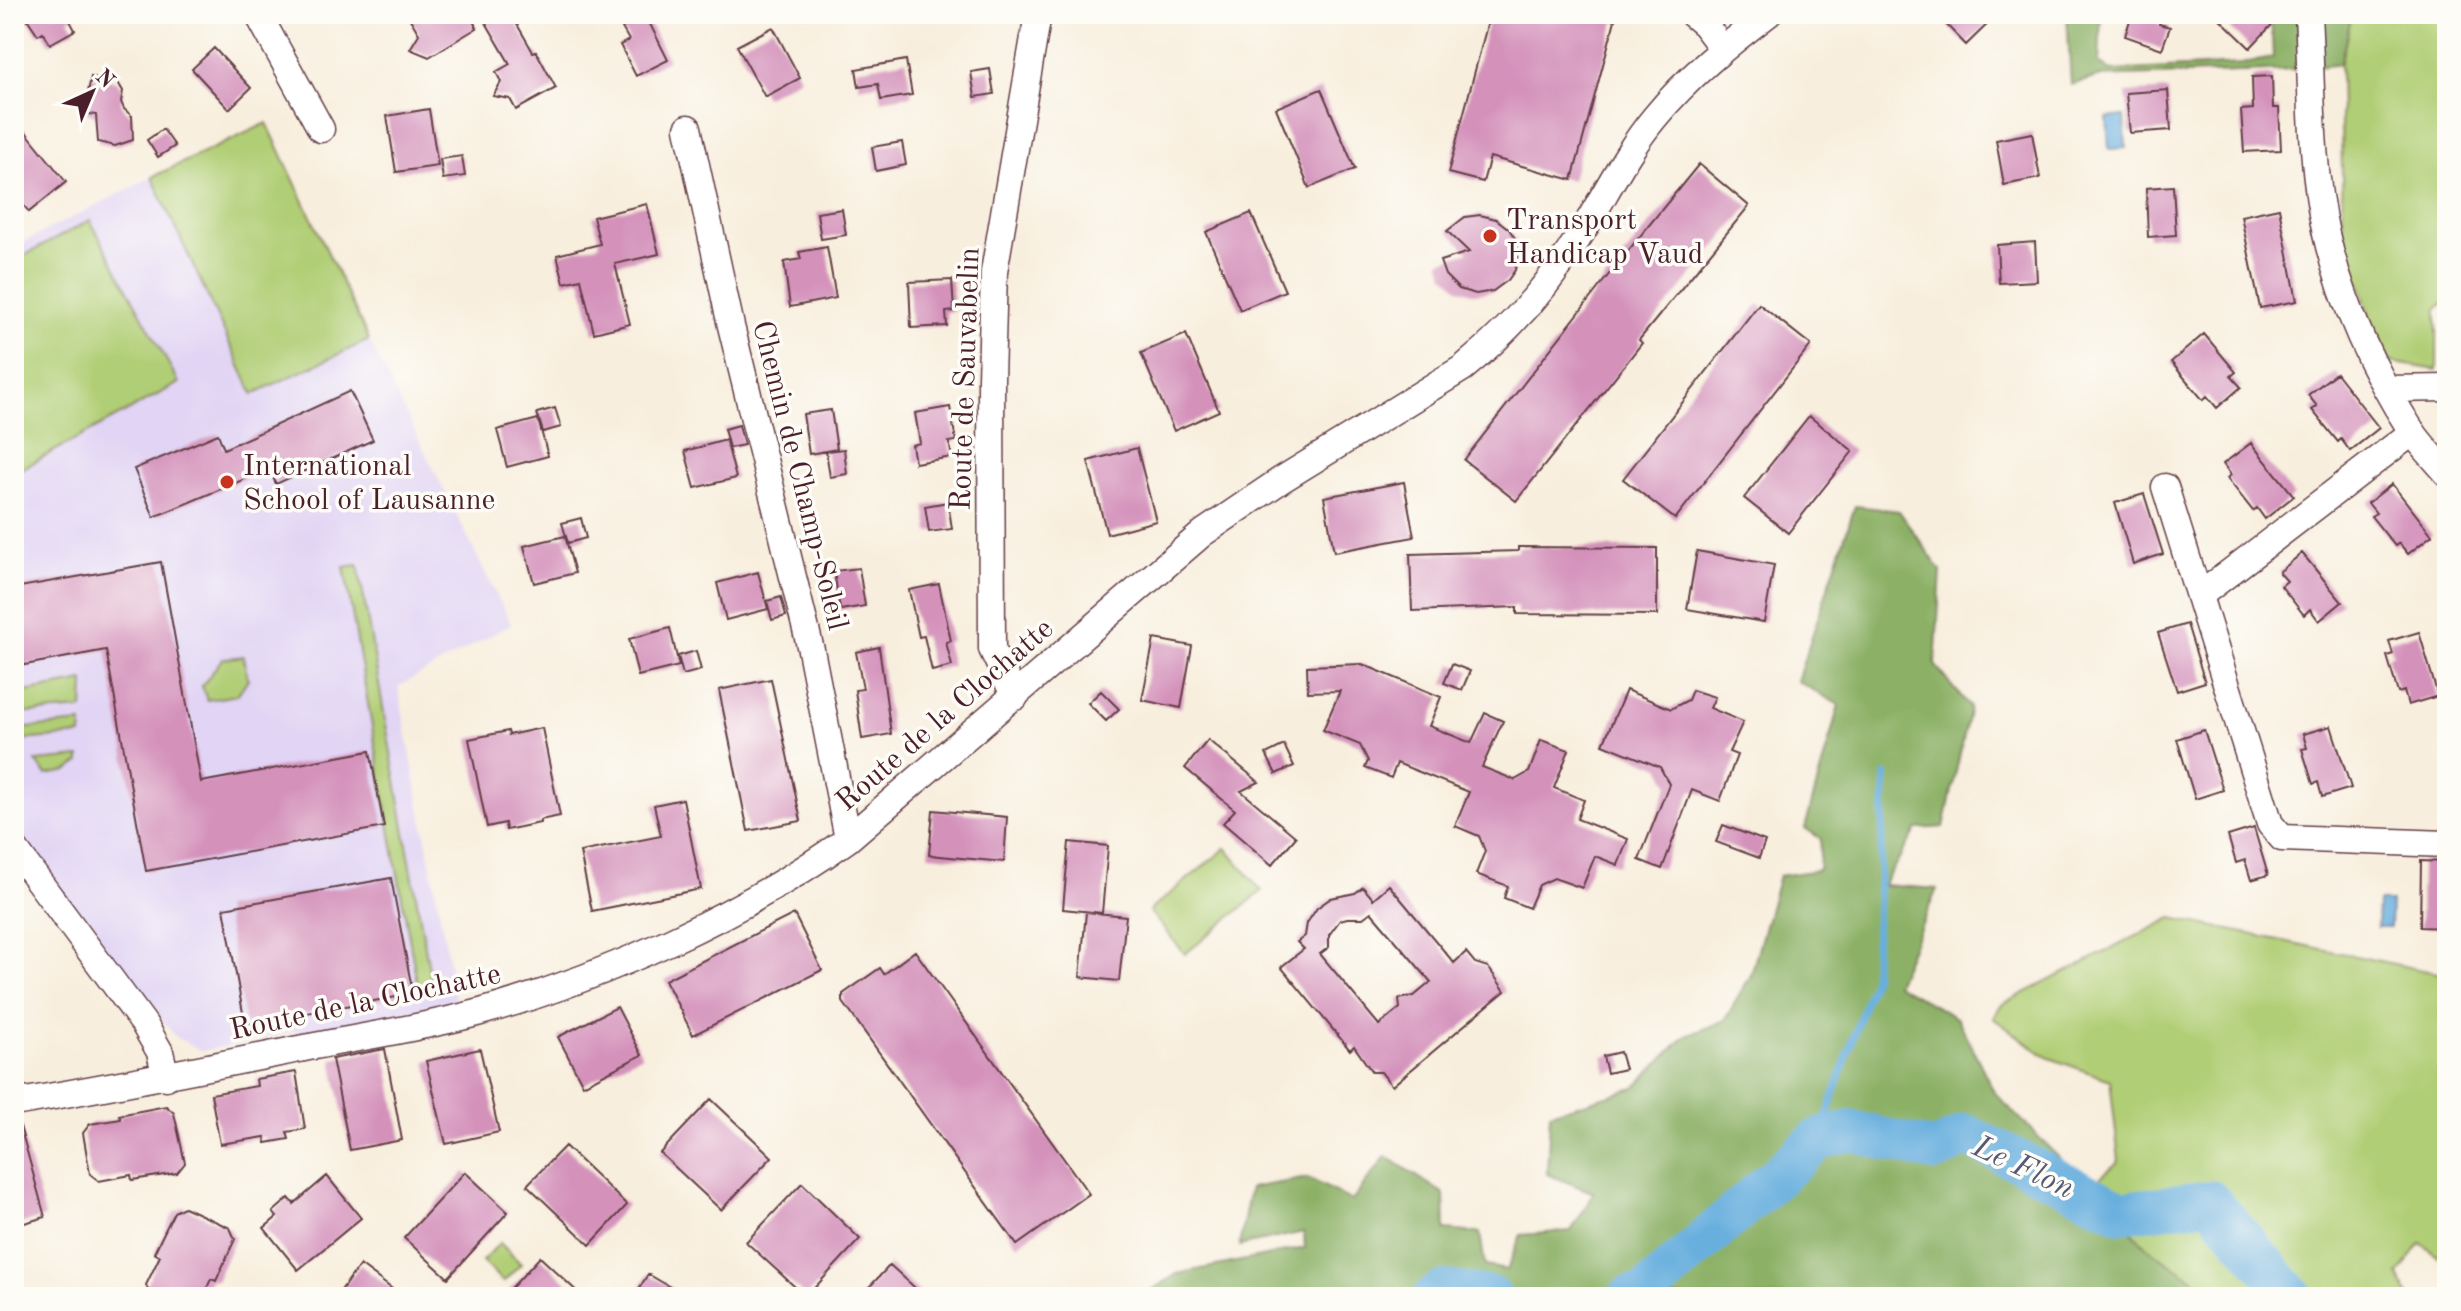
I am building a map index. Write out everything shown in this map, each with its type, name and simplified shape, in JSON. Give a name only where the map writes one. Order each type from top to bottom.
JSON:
[{"type":"street","points":[[258,14],[321,129]]},
{"type":"street","name":"Route de Sauvabelin","points":[[1015,697],[992,649],[991,363],[994,272],[1038,14]]},
{"type":"street","points":[[1692,14],[1723,49]]},
{"type":"street","name":"Route de la Clochatte","points":[[14,1103],[392,1033],[478,1012],[593,973],[717,918],[794,876],[848,839],[1203,533],[1281,480],[1463,368],[1490,346],[1525,312],[1555,274],[1654,118],[1687,81],[1768,14]]},
{"type":"street","points":[[2308,14],[2318,178],[2326,233],[2353,318],[2387,389],[2413,432],[2447,473]]},
{"type":"street","name":"Chemin de Champ-Soleil","points":[[688,128],[731,326],[811,650],[848,839]]},
{"type":"street","points":[[2387,389],[2447,388]]},
{"type":"street","points":[[2199,596],[2413,432]]},
{"type":"street","points":[[2165,487],[2270,824],[2282,838],[2447,844]]},
{"type":"street","points":[[14,848],[144,1024],[160,1052],[166,1077]]},
{"type":"shaded area","name":"International School of Lausanne","points":[[267,123],[369,340],[511,624],[398,687],[456,1001],[202,1051],[176,1037],[80,919],[14,831],[14,247]]},
{"type":"green space","points":[[2067,14],[2101,14],[2099,63],[2111,71],[2242,64],[2273,58],[2271,14],[2352,14],[2340,64],[2294,70],[2098,77],[2071,85]]},
{"type":"green space","points":[[2352,14],[2447,14],[2447,299],[2437,309],[2437,370],[2390,362],[2371,321],[2343,228],[2340,64]]},
{"type":"green space","points":[[267,123],[369,340],[253,394],[152,177]]},
{"type":"green space","points":[[90,220],[179,383],[14,473],[14,261]]},
{"type":"green space","points":[[1855,506],[1899,511],[1941,571],[1935,665],[1970,707],[1944,827],[1917,829],[1883,885],[1937,889],[1896,984],[1958,1019],[1994,1092],[2149,1249],[2219,1297],[1141,1297],[1177,1274],[1305,1248],[1304,1232],[1239,1246],[1250,1188],[1308,1178],[1352,1201],[1386,1156],[1444,1194],[1445,1230],[1480,1233],[1485,1266],[1507,1270],[1521,1235],[1571,1231],[1594,1193],[1547,1174],[1550,1113],[1634,1088],[1684,1037],[1725,1020],[1751,975],[1779,876],[1819,870],[1821,839],[1805,828],[1839,705],[1797,681]]},
{"type":"green space","points":[[358,565],[433,992],[419,994],[344,567]]},
{"type":"green space","points":[[243,656],[248,679],[237,695],[207,700],[202,686],[222,659]]},
{"type":"green space","points":[[84,681],[83,709],[14,714],[14,694]]},
{"type":"green space","points":[[82,723],[81,735],[20,740],[14,729]]},
{"type":"green space","points":[[80,757],[80,762],[67,771],[46,775],[36,761]]},
{"type":"green space","points":[[1226,848],[1262,891],[1185,954],[1149,911]]},
{"type":"green space","points":[[2172,918],[2447,975],[2447,1264],[2421,1243],[2398,1274],[2409,1297],[2219,1297],[2149,1249],[2088,1188],[2119,1161],[2110,1080],[2047,1057],[1993,1018],[2001,1005]]},
{"type":"green space","points":[[500,1243],[521,1264],[503,1282],[482,1261]]},
{"type":"water","points":[[2124,116],[2126,148],[2109,149],[2107,118]]},
{"type":"water","points":[[2378,902],[2391,902],[2390,927],[2377,927]]},
{"type":"building","points":[[24,14],[79,14],[69,19],[75,30],[50,44],[43,32],[38,35]]},
{"type":"building","points":[[407,14],[469,14],[477,28],[429,57],[410,49],[419,34]]},
{"type":"building","points":[[481,14],[511,14],[556,88],[516,110],[510,99],[493,96],[501,82],[496,72],[510,64]]},
{"type":"building","points":[[1490,14],[1592,14],[1615,20],[1572,180],[1490,157],[1483,182],[1448,173]]},
{"type":"building","points":[[1936,14],[1998,14],[1966,45]]},
{"type":"building","points":[[2132,14],[2162,14],[2159,24],[2170,27],[2162,49],[2125,36]]},
{"type":"building","points":[[2215,14],[2282,14],[2250,48]]},
{"type":"building","points":[[646,16],[668,60],[636,76],[620,45],[629,40],[622,28]]},
{"type":"building","points":[[773,27],[800,78],[765,97],[737,46]]},
{"type":"building","points":[[214,48],[251,88],[229,109],[192,69]]},
{"type":"building","points":[[906,60],[912,95],[881,100],[878,84],[859,87],[856,69]]},
{"type":"building","points":[[990,69],[994,94],[975,97],[971,72]]},
{"type":"building","points":[[2272,76],[2273,108],[2279,108],[2281,150],[2244,152],[2241,110],[2253,109],[2252,77]]},
{"type":"building","points":[[91,77],[117,81],[123,91],[121,102],[124,109],[132,116],[133,140],[115,146],[98,142],[96,115],[84,113]]},
{"type":"building","points":[[1321,89],[1355,169],[1309,188],[1276,108]]},
{"type":"building","points":[[2168,90],[2171,130],[2130,133],[2126,93]]},
{"type":"building","points":[[429,109],[438,166],[396,172],[387,116]]},
{"type":"building","points":[[14,117],[66,182],[29,212],[14,193],[14,183],[22,177],[14,164],[23,156],[14,143]]},
{"type":"building","points":[[163,129],[175,146],[158,157],[147,140]]},
{"type":"building","points":[[2032,133],[2040,178],[2004,185],[1996,140]]},
{"type":"building","points":[[902,142],[906,165],[876,171],[872,147]]},
{"type":"building","points":[[462,156],[465,176],[443,179],[440,159]]},
{"type":"building","points":[[1699,164],[1749,206],[1639,340],[1642,343],[1516,501],[1464,460]]},
{"type":"building","points":[[2173,186],[2176,235],[2148,237],[2146,188]]},
{"type":"building","points":[[647,204],[659,254],[615,264],[630,324],[594,333],[581,279],[564,283],[557,255],[600,244],[593,217]]},
{"type":"building","points":[[2279,208],[2297,301],[2260,308],[2241,216]]},
{"type":"building","points":[[842,209],[846,235],[821,239],[817,213]]},
{"type":"building","points":[[1251,213],[1285,291],[1240,310],[1206,232]]},
{"type":"building","points":[[1480,215],[1496,219],[1509,229],[1516,240],[1518,254],[1515,270],[1508,280],[1493,291],[1476,294],[1459,289],[1445,275],[1440,261],[1469,252],[1447,231],[1465,217]]},
{"type":"building","points":[[2035,242],[2037,281],[1999,283],[1997,245]]},
{"type":"building","points":[[827,247],[836,298],[790,307],[784,262],[801,259],[799,252]]},
{"type":"building","points":[[952,280],[954,311],[946,312],[947,326],[911,328],[909,282]]},
{"type":"building","points":[[1759,304],[1811,345],[1675,519],[1623,479]]},
{"type":"building","points":[[1186,334],[1219,411],[1174,431],[1141,353]]},
{"type":"building","points":[[2204,334],[2236,372],[2231,376],[2241,387],[2217,408],[2207,396],[2203,400],[2171,362]]},
{"type":"building","points":[[2336,373],[2379,428],[2350,451],[2341,439],[2338,442],[2312,410],[2317,406],[2308,395]]},
{"type":"building","points":[[350,391],[373,440],[276,484],[269,469],[154,517],[134,469],[218,434],[224,449]]},
{"type":"building","points":[[950,407],[956,441],[949,442],[952,457],[915,463],[912,445],[920,443],[915,413]]},
{"type":"building","points":[[555,408],[561,427],[543,432],[537,413]]},
{"type":"building","points":[[831,410],[837,449],[809,454],[803,414]]},
{"type":"building","points":[[1809,416],[1853,451],[1788,533],[1744,498]]},
{"type":"building","points":[[538,419],[548,456],[507,467],[497,430]]},
{"type":"building","points":[[739,425],[744,445],[729,448],[724,429]]},
{"type":"building","points":[[726,440],[736,478],[695,488],[685,451]]},
{"type":"building","points":[[2251,443],[2294,496],[2265,519],[2257,508],[2253,511],[2227,478],[2231,475],[2223,464]]},
{"type":"building","points":[[1137,448],[1156,521],[1107,534],[1088,461]]},
{"type":"building","points":[[844,449],[847,474],[830,477],[826,451]]},
{"type":"building","points":[[1404,482],[1414,537],[1334,552],[1324,497]]},
{"type":"building","points":[[2392,484],[2432,535],[2408,554],[2399,543],[2395,546],[2371,516],[2376,513],[2368,503]]},
{"type":"building","points":[[2144,494],[2163,554],[2133,564],[2115,503]]},
{"type":"building","points":[[948,502],[952,529],[929,532],[925,506]]},
{"type":"building","points":[[581,518],[586,538],[568,543],[562,523]]},
{"type":"building","points":[[565,536],[575,573],[534,583],[524,546]]},
{"type":"building","points":[[1518,547],[1657,548],[1657,615],[1517,614],[1517,607],[1412,611],[1410,554],[1518,551]]},
{"type":"building","points":[[1697,551],[1774,565],[1764,622],[1687,609]]},
{"type":"building","points":[[2302,553],[2342,602],[2319,621],[2310,609],[2304,615],[2281,586],[2287,581],[2279,572]]},
{"type":"building","points":[[161,562],[201,782],[370,751],[384,827],[146,871],[106,650],[14,667],[14,588]]},
{"type":"building","points":[[859,568],[865,606],[840,610],[834,571]]},
{"type":"building","points":[[758,572],[768,609],[726,620],[717,583]]},
{"type":"building","points":[[939,584],[951,641],[946,642],[952,666],[932,671],[924,636],[919,637],[909,590]]},
{"type":"building","points":[[781,597],[786,616],[772,620],[767,601]]},
{"type":"building","points":[[2187,624],[2205,682],[2177,691],[2158,633]]},
{"type":"building","points":[[670,628],[679,666],[638,676],[629,639]]},
{"type":"building","points":[[2419,632],[2438,696],[2408,705],[2404,691],[2398,693],[2387,656],[2393,654],[2389,641]]},
{"type":"building","points":[[1154,639],[1192,646],[1181,708],[1142,700]]},
{"type":"building","points":[[879,647],[891,734],[862,739],[855,690],[863,689],[856,652]]},
{"type":"building","points":[[696,651],[701,670],[683,675],[678,656]]},
{"type":"building","points":[[1362,664],[1441,697],[1429,726],[1471,743],[1485,713],[1503,721],[1482,767],[1515,780],[1529,772],[1541,740],[1569,750],[1554,788],[1584,800],[1577,819],[1628,839],[1618,865],[1595,856],[1582,888],[1554,878],[1539,885],[1529,908],[1504,898],[1508,886],[1476,874],[1485,851],[1479,836],[1455,826],[1469,792],[1397,763],[1391,778],[1365,768],[1368,761],[1360,745],[1323,730],[1340,691],[1308,692],[1307,666]]},
{"type":"building","points":[[1452,664],[1470,671],[1462,690],[1444,683]]},
{"type":"building","points":[[771,679],[801,821],[748,831],[719,690]]},
{"type":"building","points":[[1626,690],[1671,709],[1688,700],[1692,690],[1715,697],[1710,708],[1743,722],[1729,752],[1737,755],[1720,801],[1692,790],[1662,869],[1639,860],[1669,784],[1660,767],[1603,744]]},
{"type":"building","points":[[1101,691],[1119,709],[1106,721],[1088,703]]},
{"type":"building","points":[[2331,726],[2351,788],[2322,797],[2318,782],[2313,784],[2302,749],[2307,748],[2303,734]]},
{"type":"building","points":[[542,728],[560,816],[506,830],[505,823],[487,827],[469,739]]},
{"type":"building","points":[[2204,730],[2223,790],[2195,799],[2177,739]]},
{"type":"building","points":[[1208,740],[1259,782],[1241,791],[1296,837],[1272,865],[1223,823],[1235,810],[1185,768]]},
{"type":"building","points":[[1284,745],[1294,766],[1276,774],[1266,754]]},
{"type":"building","points":[[683,799],[701,889],[592,911],[580,852],[661,836],[654,805]]},
{"type":"building","points":[[933,810],[1007,817],[1004,862],[929,855]]},
{"type":"building","points":[[1723,825],[1765,841],[1759,858],[1716,842]]},
{"type":"building","points":[[2254,828],[2268,875],[2251,880],[2245,860],[2236,863],[2228,836]]},
{"type":"building","points":[[1069,842],[1108,846],[1102,913],[1063,909]]},
{"type":"building","points":[[2421,861],[2447,862],[2447,928],[2420,927]]},
{"type":"building","points":[[391,878],[413,994],[245,1024],[224,908]]},
{"type":"building","points":[[1389,885],[1454,963],[1466,952],[1475,963],[1488,967],[1505,991],[1392,1086],[1381,1072],[1372,1072],[1354,1046],[1350,1050],[1281,967],[1304,949],[1297,942],[1305,936],[1307,923],[1317,908],[1331,898],[1355,893],[1363,887],[1373,899]],"holes":[[[1371,912],[1431,982],[1414,996],[1399,999],[1400,1008],[1379,1025],[1320,954],[1329,947],[1329,935],[1340,920],[1363,918]]]},
{"type":"building","points":[[1086,912],[1126,916],[1119,981],[1080,977]]},
{"type":"building","points":[[794,914],[822,970],[693,1035],[665,980]]},
{"type":"building","points":[[915,951],[1089,1194],[1017,1245],[843,1002],[843,994],[880,968],[884,974]]},
{"type":"building","points":[[617,1007],[642,1055],[583,1085],[558,1037]]},
{"type":"building","points":[[385,1049],[402,1140],[350,1150],[332,1059]]},
{"type":"building","points":[[480,1049],[499,1132],[446,1144],[426,1061]]},
{"type":"building","points":[[1620,1052],[1625,1069],[1607,1073],[1603,1056]]},
{"type":"building","points":[[296,1072],[305,1129],[287,1132],[289,1139],[266,1143],[265,1137],[220,1144],[211,1094],[257,1086],[256,1079]]},
{"type":"building","points":[[711,1099],[772,1157],[721,1210],[660,1153]]},
{"type":"building","points":[[166,1106],[174,1113],[185,1163],[177,1173],[132,1180],[131,1175],[99,1181],[90,1174],[83,1133],[90,1124]]},
{"type":"building","points":[[20,1126],[45,1217],[14,1226],[14,1127]]},
{"type":"building","points":[[565,1146],[627,1205],[590,1245],[527,1185]]},
{"type":"building","points":[[465,1172],[508,1212],[448,1278],[404,1238]]},
{"type":"building","points":[[327,1176],[361,1218],[298,1270],[264,1228],[277,1217],[273,1212],[289,1198],[294,1204]]},
{"type":"building","points":[[802,1183],[860,1239],[806,1297],[746,1242]]},
{"type":"building","points":[[184,1207],[230,1228],[235,1239],[216,1281],[211,1279],[203,1297],[150,1295],[146,1285],[160,1256],[154,1253],[174,1212]]},
{"type":"building","points":[[540,1257],[583,1297],[503,1297]]},
{"type":"building","points":[[360,1265],[403,1297],[336,1297]]},
{"type":"building","points":[[890,1265],[925,1297],[860,1297]]},
{"type":"building","points":[[648,1274],[687,1297],[634,1297]]},
{"type":"waterway","points":[[1819,1139],[1873,979],[1886,775]]},
{"type":"waterway","name":"Le Flon","points":[[1629,1297],[1643,1295],[1819,1139],[1851,1131],[1935,1151],[1966,1135],[2122,1212],[2210,1201],[2293,1297]]},
{"type":"waterway","name":"Le Flon","points":[[1434,1297],[1444,1291],[1491,1297]]},
{"type":"place","name":"Transport Handicap Vaud","points":[[1490,236]]},
{"type":"place","name":"International School of Lausanne","points":[[227,482]]}]
